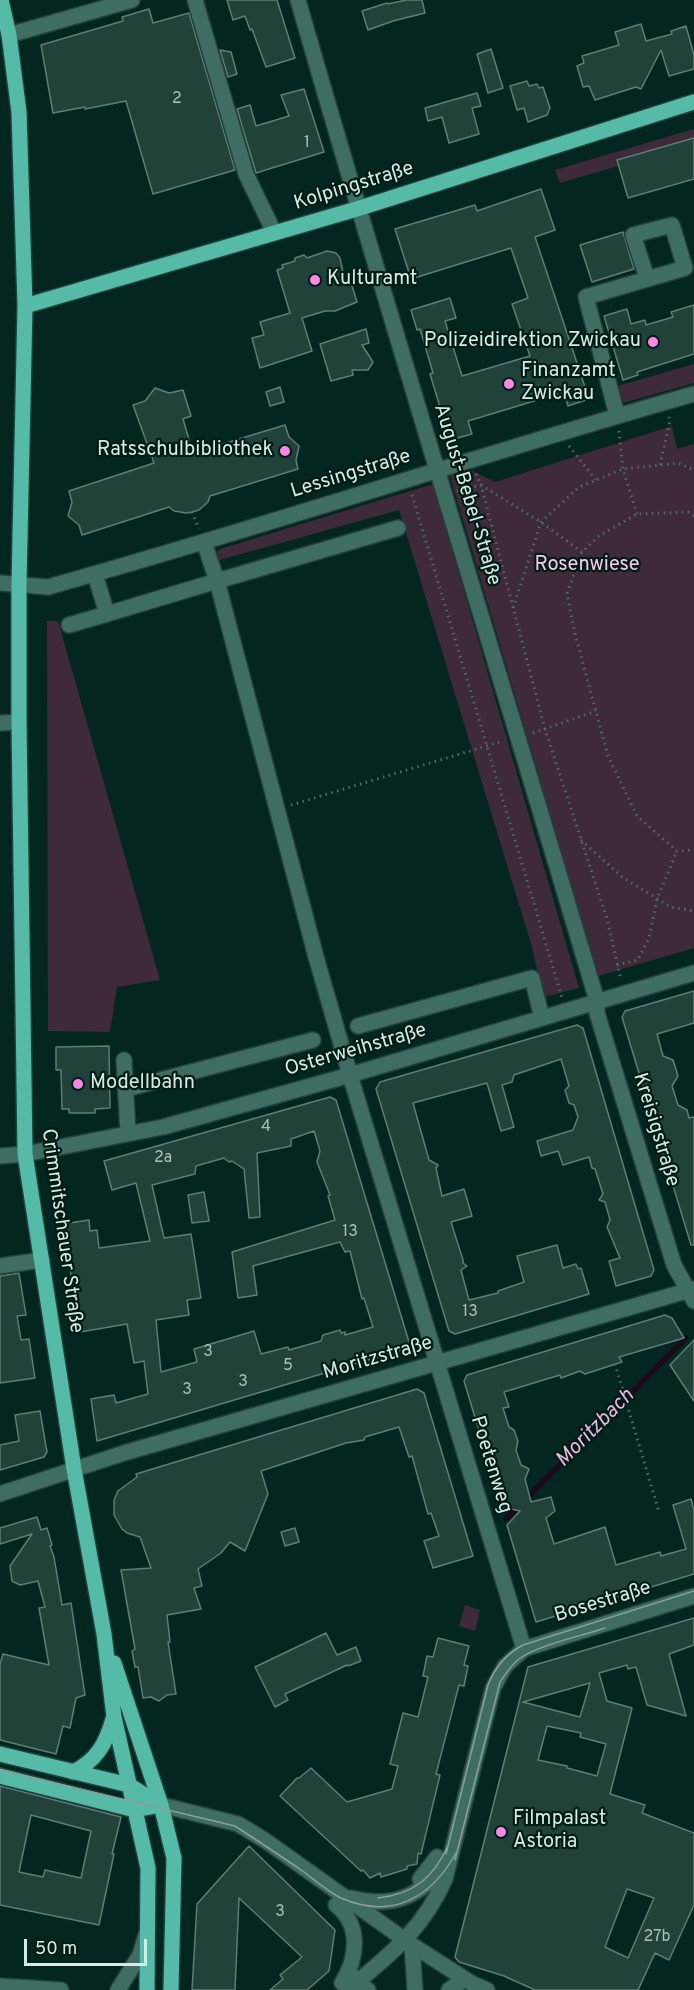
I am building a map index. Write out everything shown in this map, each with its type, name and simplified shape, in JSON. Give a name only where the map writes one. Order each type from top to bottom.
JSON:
[{"type":"main road","name":"Crimmitschauer Straße","points":[[1,0],[9,35],[19,112],[25,306],[19,584],[25,1154],[74,1469],[104,1634],[114,1717],[148,1868],[147,1990]]},
{"type":"main road","name":"Kolpingstraße","points":[[25,306],[360,208],[694,102]]},
{"type":"main road","name":"Crimmitschauer Straße","points":[[104,1634],[161,1805],[174,1858],[171,1990]]},
{"type":"main road","name":"Crimmitschauer Straße","points":[[73,1772],[92,1761],[98,1754],[108,1736],[114,1717]]},
{"type":"main road","points":[[0,1754],[129,1785],[161,1805]]},
{"type":"main road","points":[[0,1776],[135,1810],[161,1805]]},
{"type":"street","points":[[9,35],[132,0]]},
{"type":"street","points":[[195,0],[246,174],[274,232]]},
{"type":"street","name":"August-Bebel-Straße","points":[[298,0],[444,495],[597,1000]]},
{"type":"street","points":[[617,415],[586,297],[646,279]]},
{"type":"street","name":"Lessingstraße","points":[[0,584],[48,587],[204,542],[617,415],[694,394]]},
{"type":"street","points":[[69,625],[398,528]]},
{"type":"street","name":"Poetenweg","points":[[204,542],[217,581],[350,1076],[524,1649]]},
{"type":"street","points":[[95,574],[107,614]]},
{"type":"street","points":[[0,723],[19,722]]},
{"type":"street","name":"Osterweihstraße","points":[[0,1156],[25,1154],[164,1127],[350,1076],[597,1000],[694,973]]},
{"type":"street","points":[[358,1026],[532,978],[542,1018]]},
{"type":"street","name":"Kreisigstraße","points":[[597,1000],[597,1013],[674,1265],[692,1294]]},
{"type":"street","points":[[126,1089],[313,1040]]},
{"type":"street","points":[[124,1060],[128,1133]]},
{"type":"street","points":[[0,1266],[42,1260]]},
{"type":"street","name":"Moritzstraße","points":[[0,1494],[74,1469],[437,1364],[692,1294]]},
{"type":"street","name":"Bosestraße","points":[[524,1649],[694,1596]]},
{"type":"street","points":[[354,1985],[408,1942],[436,1898],[445,1879],[493,1688],[505,1666],[524,1649]]},
{"type":"street","points":[[161,1805],[238,1824],[266,1841],[408,1942],[475,1984]]},
{"type":"street","points":[[343,1895],[379,1903],[396,1901],[424,1887],[449,1860]]},
{"type":"street","points":[[343,1895],[345,1912],[353,1925],[355,1940],[354,1985]]},
{"type":"street","points":[[118,1990],[140,1954],[147,1929]]},
{"type":"street","points":[[408,1942],[415,1990]]},
{"type":"street","points":[[449,1990],[475,1984]]},
{"type":"street","points":[[0,1986],[61,1990]]},
{"type":"path","points":[[660,465],[670,422],[666,402]]},
{"type":"path","points":[[617,415],[623,469],[637,514]]},
{"type":"path","points":[[558,433],[596,480]]},
{"type":"path","points":[[471,460],[481,485],[545,729],[607,919],[625,993]]},
{"type":"path","points":[[512,609],[541,522],[579,487],[623,469],[678,463],[694,470]]},
{"type":"path","points":[[407,480],[566,1011]]},
{"type":"path","points":[[444,495],[481,485],[541,522],[582,552]]},
{"type":"path","points":[[694,516],[688,512],[637,514],[599,536],[582,552],[567,594],[575,634],[608,756],[637,816],[677,851],[694,850]]},
{"type":"path","points":[[277,809],[519,737],[596,711]]},
{"type":"path","points":[[581,840],[622,877],[657,899],[670,907],[694,911]]},
{"type":"path","points":[[617,965],[638,960],[649,938],[657,899],[677,851]]},
{"type":"path","points":[[615,1364],[659,1512]]},
{"type":"green space","points":[[694,129],[694,144],[560,183],[555,170]]},
{"type":"green space","points":[[694,364],[694,383],[619,404],[614,387]]},
{"type":"green space","name":"Rosenwiese","points":[[672,426],[677,449],[694,444],[694,948],[598,976],[450,476],[469,469],[495,482]]},
{"type":"green space","points":[[433,484],[579,988],[543,997],[532,947],[399,510],[216,561],[216,554],[220,549]]},
{"type":"green space","points":[[47,621],[58,621],[160,980],[117,987],[110,1032],[48,1031]]},
{"type":"green space","points":[[465,1605],[480,1610],[475,1631],[459,1626]]},
{"type":"building","points":[[227,0],[277,0],[295,58],[266,67],[245,16],[233,20]]},
{"type":"building","points":[[406,0],[422,0],[425,13],[368,30],[362,11]]},
{"type":"building","points":[[149,9],[153,23],[189,13],[235,170],[153,194],[126,101],[53,113],[41,45],[123,21],[122,17]]},
{"type":"building","points":[[641,24],[646,41],[672,34],[671,31],[686,26],[694,55],[694,69],[669,76],[661,50],[641,89],[636,87],[595,100],[589,86],[583,87],[577,66],[584,63],[582,56],[619,45],[615,32]]},
{"type":"building","points":[[491,49],[503,88],[488,93],[477,54]]},
{"type":"building","points":[[220,50],[231,52],[237,74],[228,77]]},
{"type":"building","points":[[527,81],[529,86],[537,84],[539,88],[543,87],[550,108],[547,115],[528,122],[524,108],[517,110],[510,86]]},
{"type":"building","points":[[304,89],[324,152],[256,173],[237,109],[250,105],[256,126],[289,116],[281,95]]},
{"type":"building","points":[[477,93],[481,106],[472,108],[479,134],[449,143],[442,117],[428,121],[425,108]]},
{"type":"building","points":[[694,138],[694,179],[628,198],[617,160]]},
{"type":"building","points":[[541,189],[555,230],[535,237],[589,399],[568,406],[564,392],[468,421],[472,434],[450,440],[430,374],[433,373],[420,329],[417,330],[411,310],[450,298],[456,318],[445,321],[462,376],[530,356],[512,304],[528,298],[511,248],[411,279],[395,229],[475,205],[477,211]]},
{"type":"building","points":[[623,232],[634,269],[592,282],[580,245]]},
{"type":"building","points":[[327,251],[336,253],[340,258],[344,277],[349,276],[357,302],[335,311],[325,311],[302,318],[312,351],[260,368],[252,338],[264,335],[260,322],[290,313],[277,270],[283,268],[282,265],[295,261],[295,258],[304,255],[307,258]]},
{"type":"building","name":"Polizeidirektion Zwickau","points":[[694,305],[694,354],[637,372],[638,375],[623,380],[604,316],[627,309],[631,324],[645,320],[646,325],[673,317],[671,312]]},
{"type":"building","points":[[366,329],[369,343],[362,345],[373,362],[368,370],[352,370],[353,375],[331,381],[320,344]]},
{"type":"building","points":[[280,387],[284,402],[270,406],[266,392]]},
{"type":"building","points":[[155,388],[169,393],[183,390],[191,416],[183,419],[193,453],[285,425],[289,437],[299,446],[296,460],[298,469],[210,496],[208,502],[199,510],[186,513],[174,511],[169,507],[82,535],[79,525],[68,516],[72,502],[69,491],[154,463],[133,405],[145,401]]},
{"type":"building","points":[[694,991],[694,1023],[657,1034],[663,1056],[673,1060],[678,1076],[672,1086],[678,1105],[687,1110],[689,1118],[694,1117],[694,1245],[691,1245],[622,1017],[625,1011]]},
{"type":"building","points":[[577,1025],[583,1028],[654,1270],[651,1276],[616,1286],[609,1261],[620,1258],[607,1227],[610,1220],[605,1202],[599,1200],[603,1194],[589,1157],[563,1165],[558,1151],[541,1156],[537,1141],[573,1130],[578,1117],[574,1105],[569,1103],[565,1090],[569,1086],[561,1059],[514,1075],[512,1082],[502,1085],[514,1127],[501,1131],[487,1083],[413,1103],[429,1160],[438,1165],[436,1168],[442,1196],[464,1189],[472,1216],[451,1222],[463,1263],[467,1266],[461,1270],[469,1300],[498,1293],[498,1291],[524,1282],[517,1256],[557,1245],[563,1268],[576,1264],[578,1269],[581,1268],[589,1294],[455,1334],[449,1331],[376,1089],[380,1082]]},
{"type":"building","name":"Modellbahn","points":[[109,1046],[110,1108],[95,1109],[95,1113],[69,1113],[69,1109],[62,1109],[61,1070],[56,1070],[56,1047]]},
{"type":"building","points":[[330,1097],[336,1100],[409,1342],[405,1349],[97,1441],[91,1399],[114,1395],[116,1403],[148,1394],[144,1361],[134,1363],[127,1324],[80,1332],[63,1224],[89,1220],[90,1231],[97,1230],[99,1248],[150,1241],[136,1183],[112,1190],[104,1161]],"holes":[[[314,1131],[320,1151],[317,1162],[330,1195],[328,1196],[335,1220],[232,1252],[238,1298],[257,1295],[253,1266],[340,1242],[345,1252],[350,1251],[362,1299],[364,1298],[373,1327],[345,1335],[345,1332],[341,1333],[340,1330],[323,1335],[321,1341],[289,1350],[288,1347],[261,1354],[254,1331],[194,1349],[197,1362],[161,1372],[156,1320],[189,1315],[187,1300],[201,1298],[191,1234],[164,1238],[152,1185],[195,1174],[196,1166],[224,1158],[244,1169],[249,1218],[260,1217],[257,1153],[291,1146],[291,1139]]]},
{"type":"building","points":[[204,1192],[209,1221],[192,1223],[188,1195]]},
{"type":"building","points":[[19,1273],[26,1315],[17,1316],[21,1340],[29,1339],[35,1378],[0,1383],[0,1276]]},
{"type":"building","points":[[665,1315],[672,1318],[684,1338],[619,1357],[622,1362],[585,1374],[580,1371],[561,1378],[560,1375],[504,1392],[509,1407],[503,1408],[509,1427],[514,1430],[518,1441],[516,1450],[521,1465],[529,1469],[525,1479],[531,1502],[551,1497],[555,1511],[546,1518],[554,1544],[605,1527],[616,1565],[660,1552],[661,1556],[686,1549],[673,1505],[691,1499],[694,1510],[694,1574],[536,1622],[507,1525],[520,1511],[502,1507],[464,1381],[467,1375]]},
{"type":"building","points":[[694,1340],[694,1401],[670,1365]]},
{"type":"building","points":[[417,1389],[424,1393],[473,1556],[433,1568],[424,1541],[439,1536],[431,1513],[428,1514],[412,1456],[409,1457],[399,1427],[261,1471],[268,1494],[245,1551],[230,1542],[221,1553],[198,1569],[202,1586],[194,1588],[201,1609],[167,1615],[170,1642],[168,1642],[176,1694],[167,1695],[159,1701],[151,1697],[143,1698],[138,1667],[135,1667],[132,1651],[135,1649],[121,1570],[151,1568],[140,1537],[122,1529],[114,1515],[114,1500],[118,1491],[137,1477],[136,1474]]},
{"type":"building","points":[[40,1411],[47,1452],[44,1457],[0,1470],[0,1445],[19,1441],[15,1415]]},
{"type":"building","points":[[37,1517],[41,1530],[47,1528],[52,1545],[50,1546],[62,1605],[71,1603],[85,1695],[76,1698],[70,1728],[63,1726],[56,1754],[0,1740],[0,1664],[3,1654],[49,1665],[39,1608],[45,1607],[38,1581],[20,1585],[12,1581],[10,1566],[32,1534],[0,1544],[0,1528]]},
{"type":"building","points":[[295,1528],[299,1542],[285,1546],[281,1532]]},
{"type":"building","points":[[694,1618],[694,1645],[669,1654],[686,1716],[647,1705],[636,1667],[628,1669],[627,1665],[599,1673],[607,1701],[632,1708],[610,1794],[645,1805],[642,1813],[694,1833],[694,1905],[669,1960],[655,1953],[638,1990],[535,1990],[504,1976],[459,1962],[455,1957],[528,1667]],"holes":[[[590,1683],[580,1717],[523,1702]],[[547,1726],[581,1733],[580,1737],[606,1744],[597,1776],[538,1760]],[[627,1889],[654,1898],[628,1958],[605,1947]]]},
{"type":"building","points":[[326,1633],[337,1655],[356,1647],[361,1661],[347,1665],[285,1694],[288,1700],[275,1707],[255,1667]]},
{"type":"building","points":[[438,1638],[469,1646],[464,1665],[468,1666],[464,1686],[459,1685],[436,1774],[440,1775],[421,1854],[418,1853],[417,1864],[407,1866],[407,1869],[381,1877],[380,1873],[370,1878],[280,1796],[297,1778],[311,1768],[347,1802],[392,1789],[398,1766],[390,1764],[403,1713],[418,1717],[428,1677],[423,1676],[427,1656],[433,1657]]},
{"type":"building","points":[[0,1786],[121,1817],[99,1925],[0,1905]],"holes":[[[31,1815],[91,1831],[81,1878],[45,1870],[43,1877],[19,1872]]]},
{"type":"building","points":[[249,1846],[335,1930],[329,1971],[307,1990],[270,1990],[283,1979],[280,1975],[302,1957],[239,1898],[235,1990],[192,1990],[197,1904]]},
{"type":"waterway","name":"Moritzbach","points":[[526,1499],[686,1338]]},
{"type":"waterway","name":"Moritzbach","points":[[506,1519],[520,1506]]},
{"type":"tram line","points":[[446,1854],[488,1685],[502,1662],[523,1645],[694,1591]]},
{"type":"tram line","points":[[455,1860],[500,1682],[509,1669],[527,1654],[548,1645],[605,1628]]},
{"type":"tram line","points":[[0,1770],[235,1826],[331,1893],[360,1904],[377,1907],[408,1901],[435,1882],[456,1853]]},
{"type":"tram line","points":[[378,1898],[402,1893],[421,1882],[436,1867],[448,1846]]},
{"type":"place","name":"Kulturamt","points":[[315,280]]},
{"type":"place","name":"Polizeidirektion Zwickau","points":[[653,342]]},
{"type":"place","name":"Finanzamt Zwickau","points":[[509,384]]},
{"type":"place","name":"Ratsschulbibliothek","points":[[285,451]]},
{"type":"place","name":"Modellbahn","points":[[78,1084]]},
{"type":"place","name":"Filmpalast Astoria","points":[[501,1832]]}]
